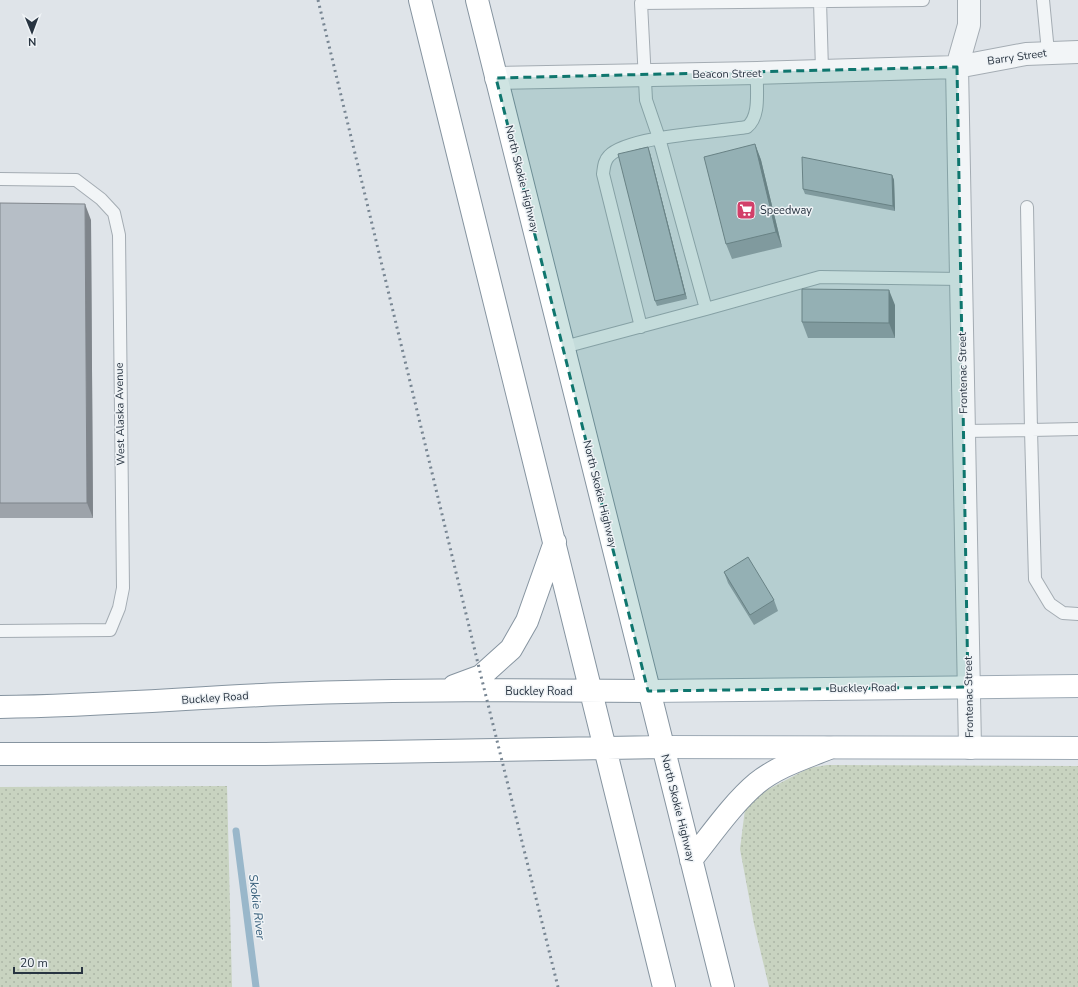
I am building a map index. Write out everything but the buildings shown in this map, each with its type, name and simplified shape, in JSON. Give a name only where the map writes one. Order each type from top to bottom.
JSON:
[{"type":"main road","points":[[420,0],[664,987]]},
{"type":"main road","name":"North Skokie Highway","points":[[477,0],[723,987]]},
{"type":"main road","points":[[438,690],[481,676],[511,649],[527,621],[555,542]]},
{"type":"main road","name":"Buckley Road","points":[[0,707],[71,706],[283,694],[438,690],[648,691],[1078,686]]},
{"type":"main road","points":[[0,754],[265,754],[606,748],[1078,748]]},
{"type":"main road","points":[[691,860],[740,800],[757,782],[787,765],[829,748]]},
{"type":"street","name":"Frontenac Street","points":[[970,0],[969,25],[957,66],[970,748]]},
{"type":"street","name":"Barry Street","points":[[957,66],[1048,52],[1078,52]]},
{"type":"street","name":"Beacon Street","points":[[496,78],[756,73],[957,66]]},
{"type":"lane","points":[[706,309],[659,138],[646,100],[641,3],[923,0]]},
{"type":"lane","points":[[1043,0],[1048,52]]},
{"type":"lane","points":[[820,2],[822,70]]},
{"type":"lane","points":[[641,327],[603,174],[604,164],[609,156],[622,148],[659,138],[747,128],[754,122],[756,112],[756,73]]},
{"type":"lane","name":"West Alaska Avenue","points":[[0,179],[76,180],[101,199],[114,213],[119,235],[123,588],[119,608],[110,630],[0,631]]},
{"type":"lane","points":[[1027,207],[1035,579],[1050,604],[1062,614],[1078,614]]},
{"type":"lane","points":[[564,347],[820,277],[961,279]]},
{"type":"lane","points":[[964,431],[1078,429]]},
{"type":"highlighted area","points":[[957,67],[968,687],[648,691],[496,78]]},
{"type":"green space","points":[[827,765],[1078,766],[1078,987],[769,987],[754,924],[740,849],[746,801],[809,768]]},
{"type":"green space","points":[[227,786],[232,987],[0,987],[0,787]]},
{"type":"waterway","name":"Skokie River","points":[[236,831],[256,987]]},
{"type":"railway","points":[[318,0],[481,676],[558,987]]},
{"type":"place","name":"Speedway","points":[[746,210]]}]
